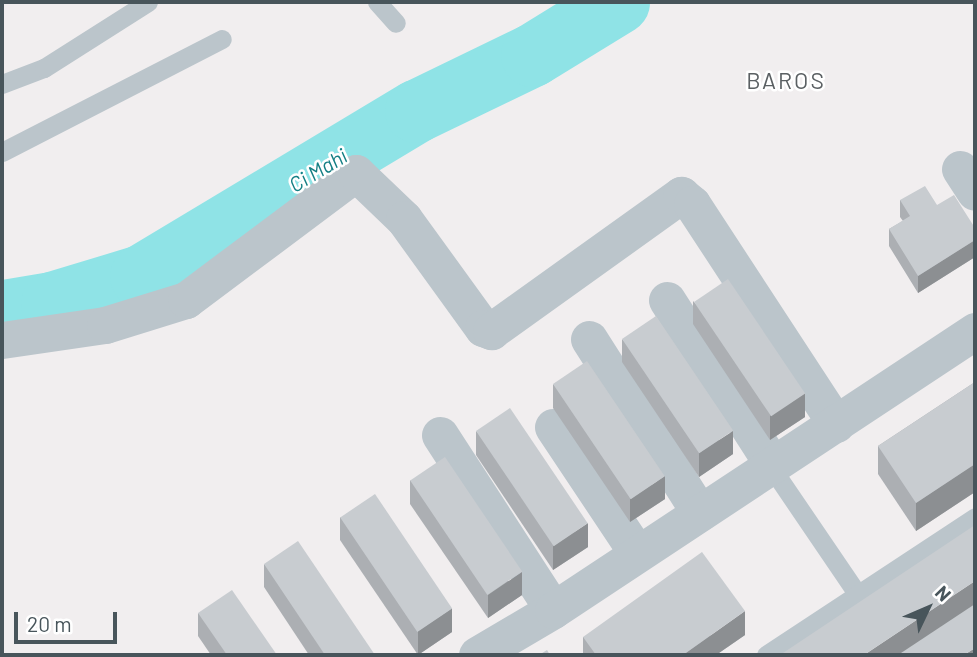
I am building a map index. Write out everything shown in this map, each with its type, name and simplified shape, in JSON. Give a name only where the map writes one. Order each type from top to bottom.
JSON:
[{"type":"street","points":[[2,340],[105,325],[186,300],[356,173],[404,219],[483,328],[491,331],[681,195],[692,204],[836,424]]},
{"type":"street","points":[[667,300],[772,466]]},
{"type":"street","points":[[477,655],[553,610],[975,331]]},
{"type":"street","points":[[589,339],[700,513]]},
{"type":"street","points":[[553,428],[637,554]]},
{"type":"street","points":[[440,435],[553,610]]},
{"type":"lane","points":[[2,84],[44,68],[148,2]]},
{"type":"lane","points":[[377,2],[396,23]]},
{"type":"lane","points":[[2,152],[222,39]]},
{"type":"lane","points":[[772,466],[858,595]]},
{"type":"lane","points":[[766,655],[975,517]]},
{"type":"building","points":[[925,186],[937,205],[954,195],[975,228],[975,240],[918,276],[889,229],[910,216],[900,200]]},
{"type":"building","points":[[728,279],[805,393],[771,416],[694,302]]},
{"type":"building","points":[[656,316],[733,430],[699,453],[622,339]]},
{"type":"building","points":[[587,361],[665,476],[631,499],[553,384]]},
{"type":"building","points":[[975,382],[975,464],[916,503],[878,446]]},
{"type":"building","points":[[510,408],[588,523],[554,546],[476,431]]},
{"type":"building","points":[[445,457],[522,571],[487,595],[410,480]]},
{"type":"building","points":[[375,494],[452,608],[417,632],[340,517]]},
{"type":"building","points":[[975,525],[975,581],[864,655],[780,655]]},
{"type":"building","points":[[298,541],[375,655],[325,655],[264,564]]},
{"type":"building","points":[[702,552],[745,611],[683,655],[596,655],[583,637]]},
{"type":"building","points":[[232,590],[277,655],[227,655],[198,613]]},
{"type":"building","points":[[975,604],[975,648],[964,655],[898,655]]},
{"type":"waterway","name":"Ci Mahi","points":[[9,310],[52,303],[141,276],[416,111],[532,55],[618,2]]},
{"type":"district","name":"BAROS","points":[[786,80]]}]
